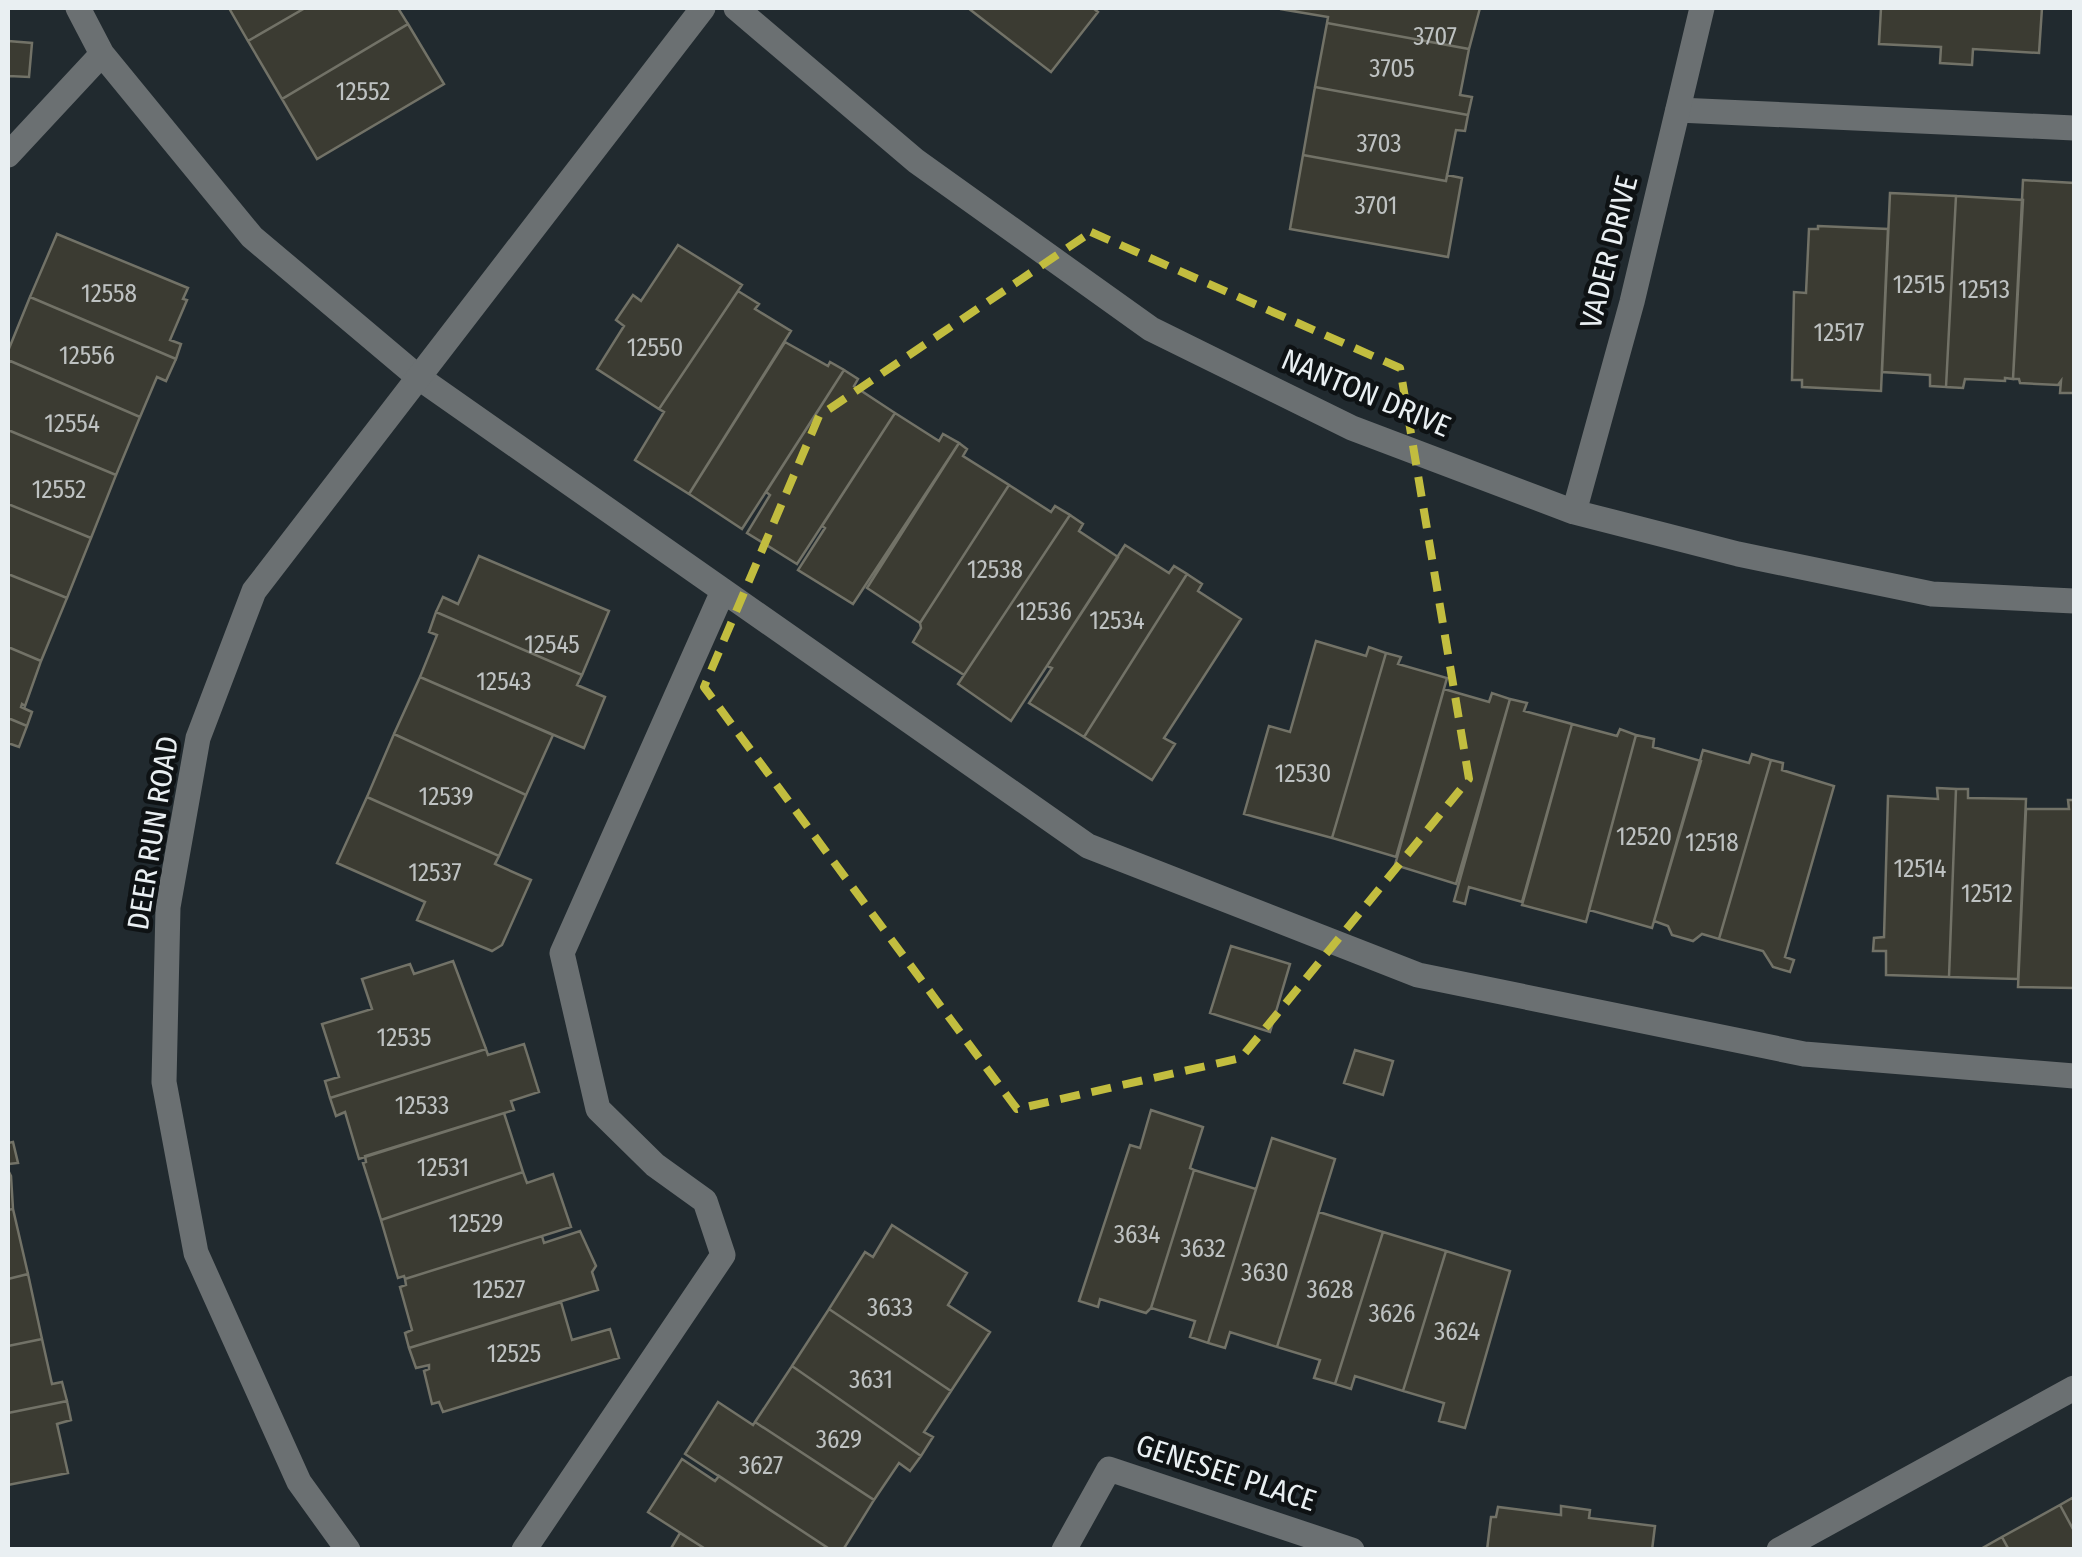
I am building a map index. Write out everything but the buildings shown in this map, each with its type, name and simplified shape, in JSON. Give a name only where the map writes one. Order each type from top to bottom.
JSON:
[{"type":"street","points":[[78,8],[102,54],[252,237],[418,377],[1088,846],[1418,975],[1804,1054],[2074,1076]]},
{"type":"street","name":"DEER RUN ROAD","points":[[348,1550],[298,1482],[196,1252],[164,1082],[168,907],[198,738],[254,591],[704,8]]},
{"type":"street","name":"NANTON DRIVE","points":[[736,8],[916,161],[1151,329],[1352,428],[1574,512],[1738,554],[1932,594],[2074,601]]},
{"type":"street","name":"VADER DRIVE","points":[[1574,512],[1632,302],[1702,8]]},
{"type":"street","points":[[8,155],[102,54]]},
{"type":"street","points":[[1678,110],[2074,128]]},
{"type":"street","points":[[524,1550],[724,1255],[705,1201],[655,1165],[598,1109],[562,953],[724,591]]},
{"type":"street","points":[[1779,1550],[2074,1388]]},
{"type":"street","name":"GENESEE PLACE","points":[[1064,1550],[1109,1468],[1352,1550]]},
{"type":"highlighted area","points":[[1091,232],[1400,368],[1469,779],[1241,1058],[1017,1109],[704,687],[819,416]]}]
